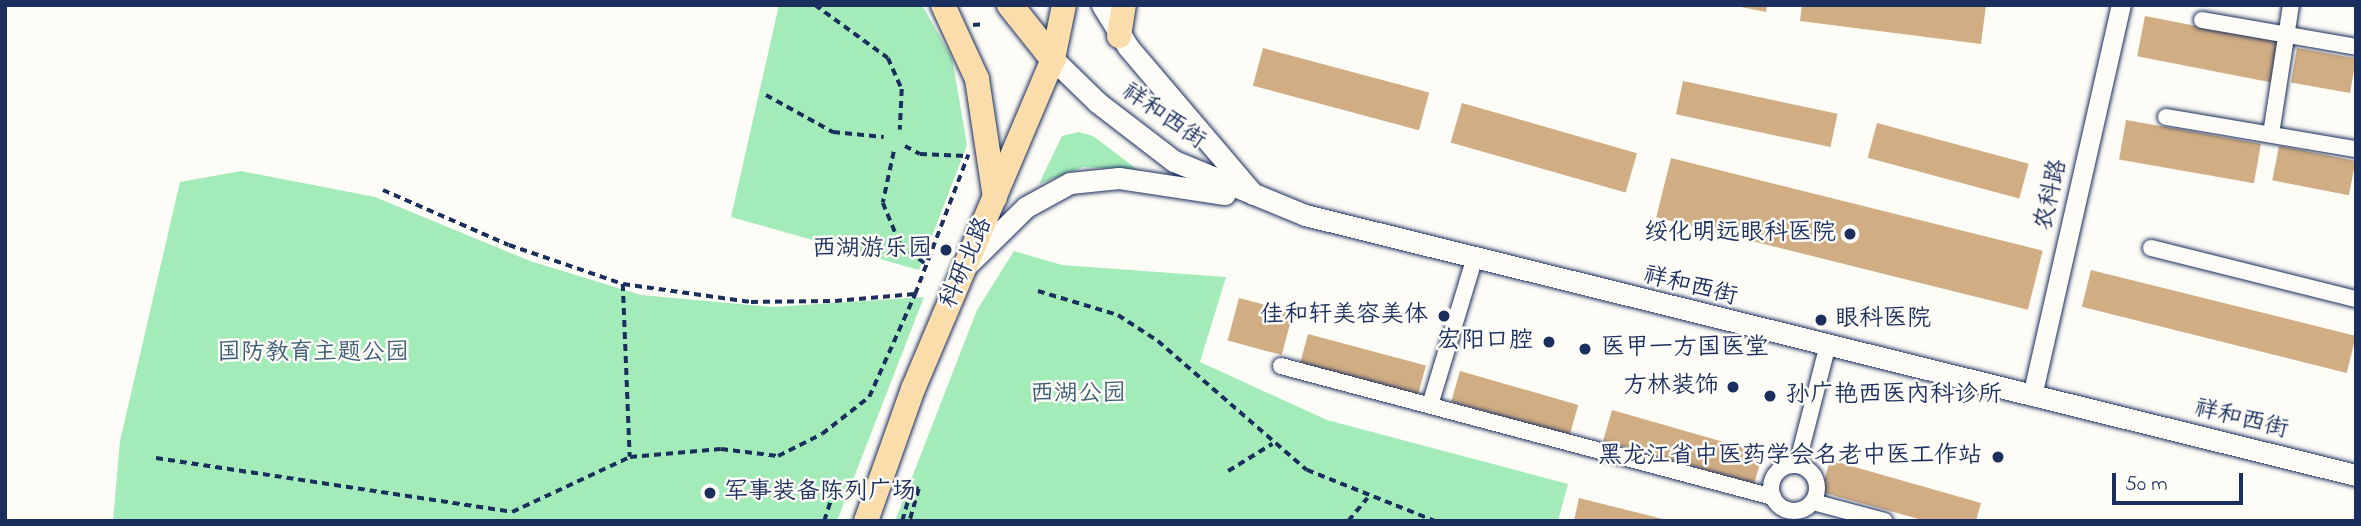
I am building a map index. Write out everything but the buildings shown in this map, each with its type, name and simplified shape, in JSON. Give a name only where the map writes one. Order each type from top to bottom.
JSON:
[{"type":"highway","points":[[1010,5],[1053,59]]},
{"type":"main road","points":[[943,5],[977,79],[995,198]]},
{"type":"main road","name":"科研北路","points":[[866,521],[966,266],[1053,59],[1063,5]]},
{"type":"main road","points":[[1102,5],[1119,36],[1256,198]]},
{"type":"main road","points":[[1119,36],[1124,5]]},
{"type":"main road","name":"祥和西街","points":[[1053,59],[1097,102],[1174,161],[1256,198],[1474,260],[2356,475]]},
{"type":"main road","points":[[966,266],[1026,207],[1070,183],[1119,178],[1256,198]]},
{"type":"street","name":"农科路","points":[[2032,397],[2121,5]]},
{"type":"street","points":[[2271,134],[2291,5]]},
{"type":"street","points":[[2202,20],[2356,47]]},
{"type":"street","points":[[2166,117],[2356,149]]},
{"type":"street","points":[[2151,248],[2356,299]]},
{"type":"street","points":[[1430,405],[1474,260]]},
{"type":"street","points":[[1797,465],[1827,348]]},
{"type":"street","points":[[1281,366],[1430,405],[1804,511],[1885,521]]},
{"type":"street","points":[[1775,521],[1776,474],[1797,465]]},
{"type":"street","points":[[1797,465],[1814,477],[1804,511]]},
{"type":"path","points":[[815,5],[888,58],[902,89],[900,130]]},
{"type":"path","points":[[973,25],[985,24]]},
{"type":"path","points":[[766,95],[840,134],[884,137]]},
{"type":"path","points":[[156,458],[512,512],[630,457],[721,449],[778,456],[822,434],[869,397],[915,294],[924,263],[973,143]]},
{"type":"path","points":[[905,146],[920,154],[967,156]]},
{"type":"path","points":[[894,152],[883,203],[900,244],[924,263]]},
{"type":"path","points":[[383,190],[509,245],[623,284],[751,302],[915,294]]},
{"type":"path","points":[[623,284],[630,457]]},
{"type":"path","points":[[1038,291],[1118,315],[1158,341],[1272,444],[1307,470],[1367,497],[1435,521]]},
{"type":"path","points":[[1228,471],[1272,444]]},
{"type":"path","points":[[902,521],[912,487],[919,489],[910,521]]},
{"type":"path","points":[[1348,521],[1367,497]]},
{"type":"path","points":[[824,521],[831,500]]},
{"type":"green space","points":[[779,5],[922,5],[952,58],[967,145],[919,270],[731,217]]},
{"type":"green space","points":[[1079,132],[1093,136],[1138,170],[1083,167],[1039,184],[1062,136]]},
{"type":"green space","name":"国防教育主题公园","points":[[241,171],[375,197],[530,261],[641,295],[773,307],[924,297],[837,521],[113,521],[120,441],[180,182]]},
{"type":"green space","name":"西湖公园","points":[[1014,251],[1062,265],[1226,277],[1200,362],[1327,420],[1568,484],[1558,521],[895,521],[977,310]]},
{"type":"place","name":"绥化明远眼科医院","points":[[1850,234]]},
{"type":"place","name":"西湖游乐园","points":[[946,250]]},
{"type":"place","name":"佳和轩美容美体","points":[[1444,316]]},
{"type":"place","name":"眼科医院","points":[[1821,320]]},
{"type":"place","name":"宏阳口腔","points":[[1549,342]]},
{"type":"place","name":"医甲一方国医堂","points":[[1585,349]]},
{"type":"place","name":"方林装饰","points":[[1733,387]]},
{"type":"place","name":"孙广艳西医内科诊所","points":[[1770,396]]},
{"type":"place","name":"黑龙江省中医药学会名老中医工作站","points":[[1998,457]]},
{"type":"place","name":"军事装备陈列广场","points":[[710,493]]}]
